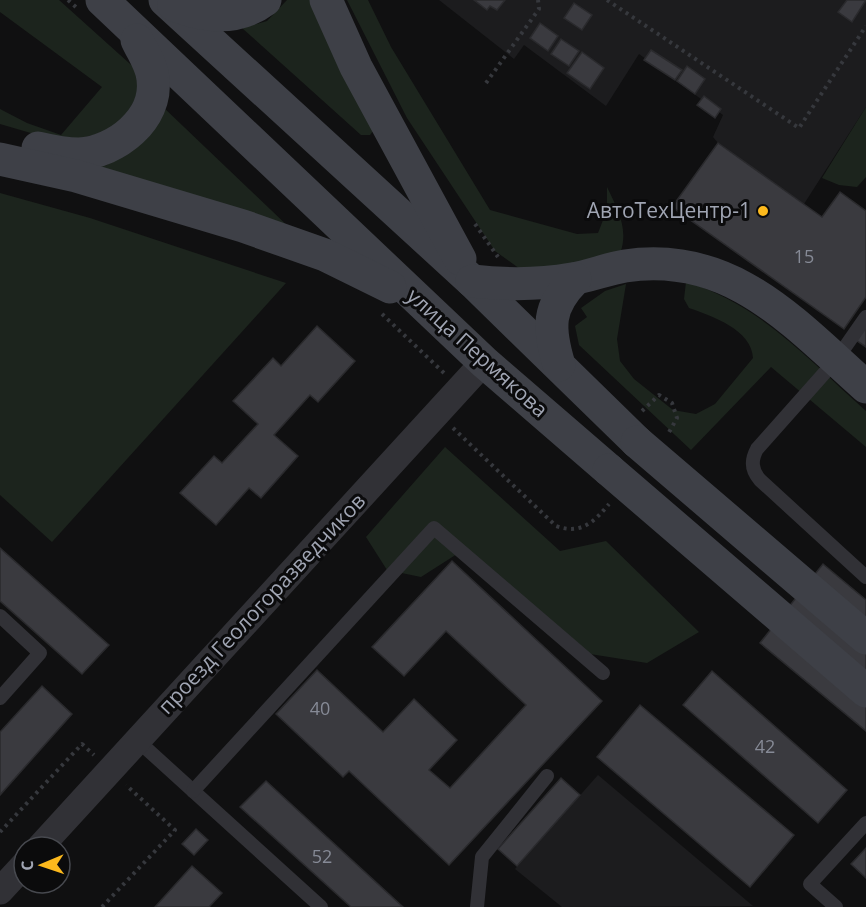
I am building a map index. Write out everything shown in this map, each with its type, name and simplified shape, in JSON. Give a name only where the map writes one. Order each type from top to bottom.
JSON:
[{"type":"main road","name":"улица Пермякова","points":[[102,0],[484,362],[866,691]]},
{"type":"main road","points":[[166,1],[200,13],[226,16],[253,9],[265,0]]},
{"type":"main road","points":[[326,0],[356,68],[472,281]]},
{"type":"main road","points":[[166,1],[472,281],[559,365],[642,430],[866,638]]},
{"type":"main road","points":[[0,141],[80,154],[115,144],[130,133],[142,119],[150,104],[154,81],[151,68],[131,28]]},
{"type":"main road","points":[[0,159],[76,176],[243,226],[325,255],[421,302]]},
{"type":"main road","points":[[472,281],[515,285],[575,279],[606,270],[645,264],[697,267],[741,286],[774,307],[866,387]]},
{"type":"main road","points":[[559,365],[550,328],[553,310],[560,294],[575,279]]},
{"type":"street","name":"проезд Геологоразведчиков","points":[[51,835],[484,362]]},
{"type":"street","points":[[0,891],[12,878]]},
{"type":"lane","points":[[866,316],[836,360],[758,448],[753,468],[760,480],[866,577]]},
{"type":"lane","points":[[193,791],[434,528],[603,673]]},
{"type":"lane","points":[[0,616],[40,653],[0,698]]},
{"type":"lane","points":[[137,740],[321,907]]},
{"type":"lane","points":[[477,907],[482,857],[547,776]]},
{"type":"lane","points":[[836,907],[810,884],[866,823]]},
{"type":"path","points":[[486,83],[539,9],[538,0]]},
{"type":"path","points":[[607,0],[799,128],[866,26]]},
{"type":"path","points":[[471,219],[503,263]]},
{"type":"path","points":[[377,312],[387,317],[459,390]]},
{"type":"path","points":[[632,406],[642,430]]},
{"type":"path","points":[[102,907],[175,830]]},
{"type":"shaded area","points":[[0,0],[59,0],[139,72],[139,93],[117,129],[73,140],[41,136],[0,124],[0,109],[27,123],[61,135],[102,87],[0,12]]},
{"type":"shaded area","points":[[287,0],[310,0],[373,131],[370,135],[361,135],[242,28],[267,21]]},
{"type":"shaded area","points":[[347,0],[368,0],[391,47],[490,210],[577,234],[598,233],[607,210],[607,187],[623,228],[620,254],[596,263],[520,269],[495,251],[407,118]]},
{"type":"shaded area","points":[[439,0],[866,0],[866,107],[804,204],[718,143],[713,137],[723,115],[639,54],[606,106],[524,45],[514,59]]},
{"type":"shaded area","points":[[162,106],[295,233],[96,168],[107,165]]},
{"type":"shaded area","points":[[866,107],[866,177],[857,187],[839,185],[822,178]]},
{"type":"shaded area","points":[[0,193],[90,218],[286,283],[52,542],[0,495]]},
{"type":"shaded area","points":[[686,282],[737,304],[761,319],[825,373],[866,411],[866,447],[771,367],[691,450],[579,345],[575,326],[587,317],[581,308],[605,291],[626,284],[617,339],[620,361],[634,379],[673,410],[696,414],[715,404],[753,358],[751,348],[746,340],[729,325],[689,308],[684,299]]},
{"type":"shaded area","points":[[445,447],[560,551],[606,541],[699,632],[647,663],[571,651],[457,554],[421,577],[387,570],[366,537]]},
{"type":"shaded area","points":[[598,775],[753,906],[562,907],[515,869]]},
{"type":"building","points":[[474,0],[505,0],[497,10],[490,6],[487,10]]},
{"type":"building","points":[[847,0],[866,0],[852,22],[838,12]]},
{"type":"building","points":[[574,3],[592,15],[582,30],[564,18]]},
{"type":"building","points":[[540,23],[558,36],[548,51],[530,38]]},
{"type":"building","points":[[561,39],[579,51],[569,66],[551,54]]},
{"type":"building","points":[[651,50],[682,70],[675,80],[644,60]]},
{"type":"building","points":[[582,52],[604,68],[590,89],[567,73]]},
{"type":"building","points":[[687,66],[705,79],[695,94],[677,81]]},
{"type":"building","points":[[704,96],[721,109],[715,118],[697,105]]},
{"type":"building","points":[[718,143],[822,217],[840,192],[866,211],[866,297],[844,329],[672,207]]},
{"type":"building","points":[[866,321],[866,347],[853,338]]},
{"type":"building","points":[[317,326],[355,361],[318,402],[310,395],[274,435],[298,456],[261,498],[249,488],[216,525],[180,493],[214,456],[222,463],[258,424],[233,401],[273,358],[281,366]]},
{"type":"building","points":[[0,548],[109,645],[82,674],[0,601]]},
{"type":"building","points":[[452,561],[602,701],[449,865],[349,771],[343,777],[276,714],[317,670],[383,732],[414,699],[457,740],[429,770],[450,788],[526,705],[446,631],[404,676],[372,647]]},
{"type":"building","points":[[823,564],[866,600],[866,731],[760,643]]},
{"type":"building","points":[[712,671],[847,790],[818,823],[683,705]]},
{"type":"building","points":[[42,686],[72,714],[0,795],[0,732]]},
{"type":"building","points":[[640,705],[794,835],[750,887],[597,757]]},
{"type":"building","points":[[561,778],[580,795],[517,866],[498,849]]},
{"type":"building","points":[[266,781],[403,907],[351,907],[240,807]]},
{"type":"building","points":[[196,829],[208,840],[194,855],[182,844]]},
{"type":"building","points":[[866,848],[866,878],[851,864]]},
{"type":"building","points":[[192,866],[222,893],[209,907],[155,907]]},
{"type":"place","name":"АвтоТехЦентр-1","points":[[763,211]]}]
